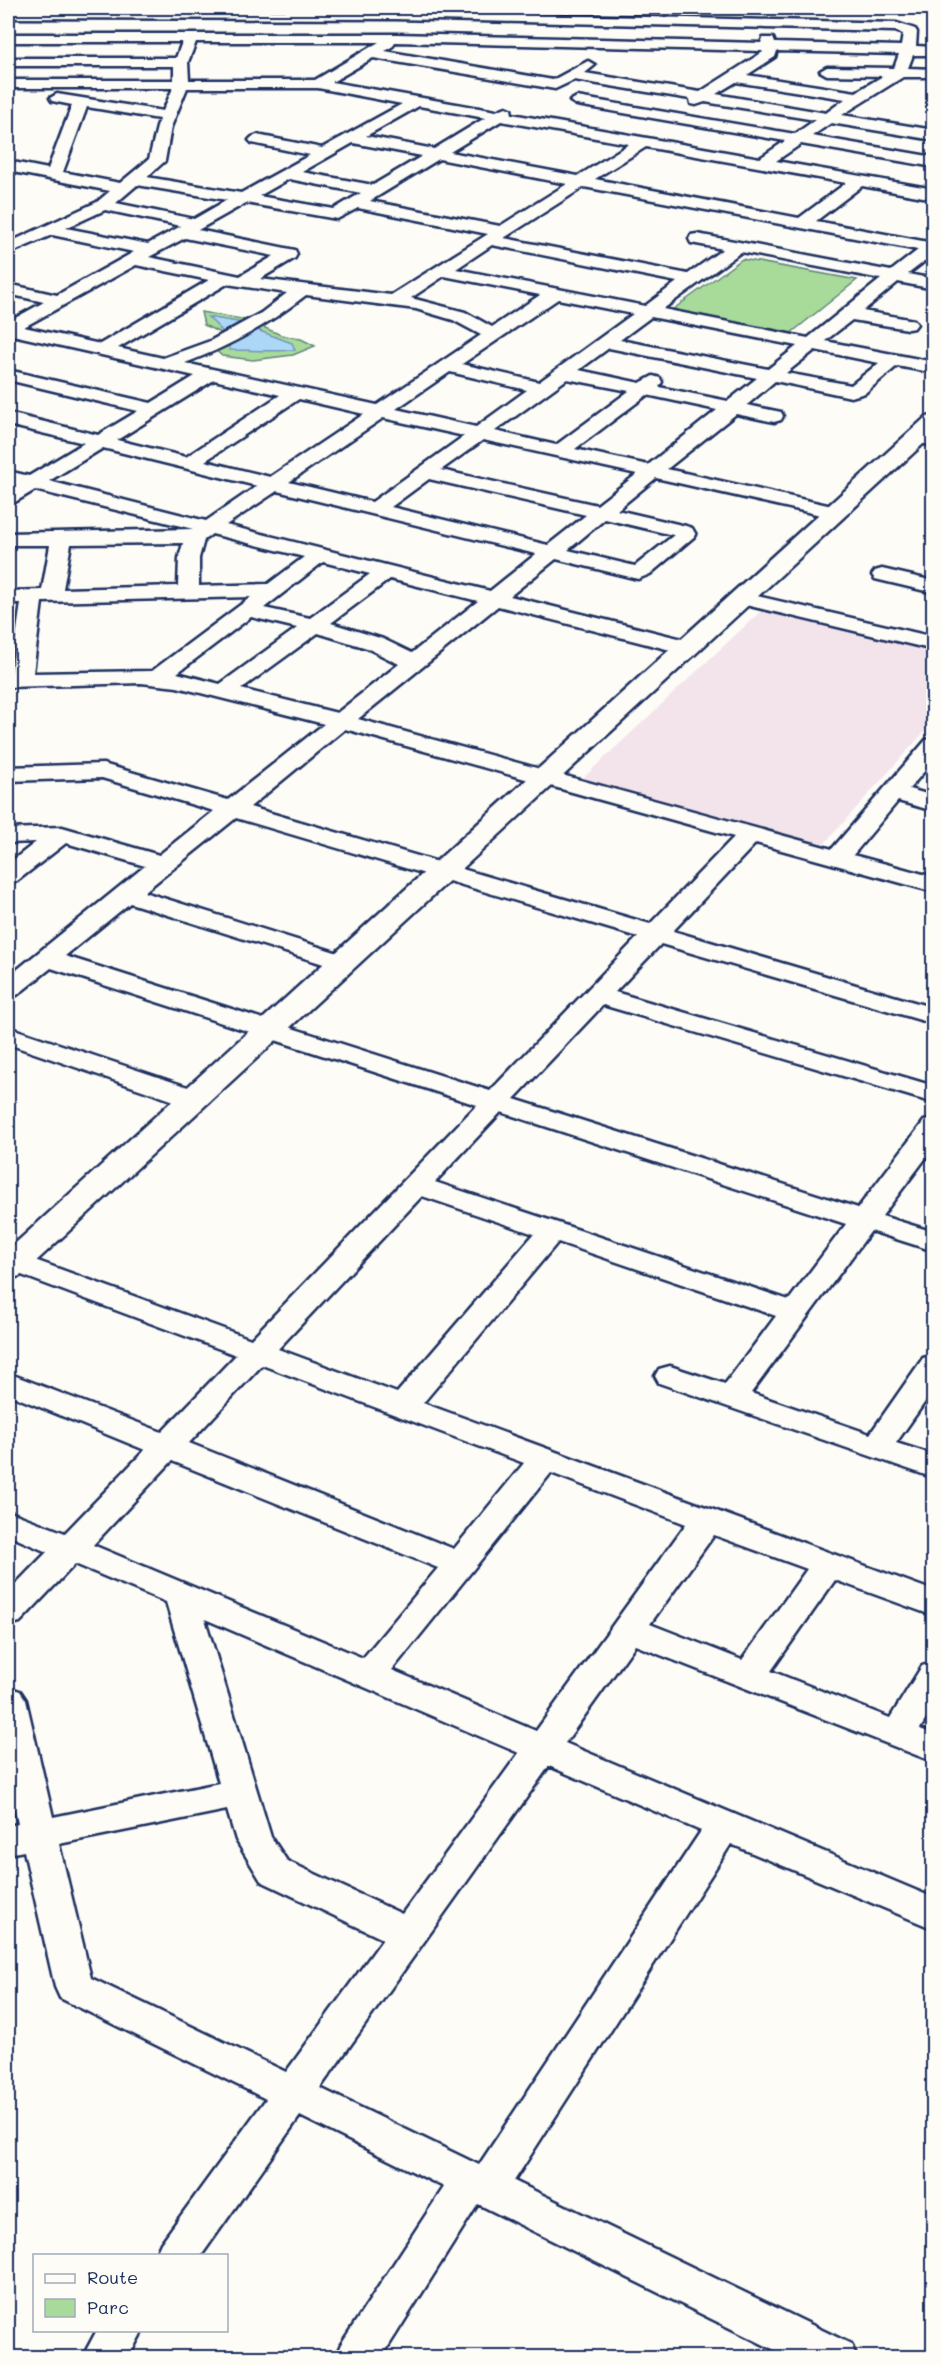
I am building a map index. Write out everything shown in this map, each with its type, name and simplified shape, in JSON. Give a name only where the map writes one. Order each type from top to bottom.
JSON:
[{"type":"street","points":[[689,8],[692,46]]},
{"type":"street","points":[[753,65],[770,54],[763,8]]},
{"type":"street","points":[[8,14],[40,11],[592,14],[642,15],[690,22],[802,25],[895,22],[910,32],[908,50],[899,72],[853,96],[834,114],[762,164]]},
{"type":"street","points":[[152,38],[160,11]]},
{"type":"street","points":[[94,38],[106,12]]},
{"type":"street","points":[[395,39],[399,13]]},
{"type":"street","points":[[466,40],[471,13]]},
{"type":"street","points":[[802,25],[808,48],[830,75],[853,96]]},
{"type":"street","points":[[181,62],[8,62],[13,38],[466,40],[492,48]]},
{"type":"street","points":[[54,237],[104,205],[157,161],[168,116],[182,84],[181,62],[191,38]]},
{"type":"street","points":[[318,84],[395,39],[492,48],[548,42],[933,51]]},
{"type":"street","points":[[8,166],[54,175],[245,196],[331,213],[341,212],[437,154],[531,81],[548,42]]},
{"type":"street","points":[[372,53],[555,85],[623,45]]},
{"type":"street","points":[[486,73],[492,48]]},
{"type":"street","points":[[727,65],[753,65],[830,75],[933,73]]},
{"type":"street","points":[[727,65],[853,96]]},
{"type":"street","points":[[394,301],[582,182],[670,117],[703,97],[727,65]]},
{"type":"street","points":[[336,73],[503,101],[638,141],[933,194]]},
{"type":"street","points":[[572,75],[703,97],[834,114],[933,135]]},
{"type":"street","points":[[8,84],[318,84],[417,102],[503,101]]},
{"type":"street","points":[[54,175],[74,100],[72,84]]},
{"type":"street","points":[[8,89],[168,116]]},
{"type":"street","points":[[577,101],[930,159]]},
{"type":"street","points":[[8,329],[417,102]]},
{"type":"street","points":[[834,114],[922,117]]},
{"type":"street","points":[[350,138],[933,247]]},
{"type":"street","points":[[257,140],[324,153]]},
{"type":"street","points":[[891,187],[930,159]]},
{"type":"street","points":[[286,174],[376,191]]},
{"type":"street","points":[[802,223],[860,181]]},
{"type":"street","points":[[357,203],[579,258],[690,280]]},
{"type":"street","points":[[104,205],[289,254],[243,282]]},
{"type":"street","points":[[739,211],[697,239],[933,284]]},
{"type":"street","points":[[8,249],[54,237],[76,235],[150,250]]},
{"type":"street","points":[[375,509],[737,247]]},
{"type":"street","points":[[8,989],[933,247]]},
{"type":"street","points":[[189,593],[189,558],[202,532],[492,335],[579,258]]},
{"type":"street","points":[[132,259],[243,282],[418,304],[459,316],[492,335]]},
{"type":"street","points":[[442,271],[533,288],[556,280],[646,311],[933,368]]},
{"type":"street","points":[[102,350],[225,278]]},
{"type":"street","points":[[8,289],[58,300]]},
{"type":"street","points":[[164,364],[216,345],[267,317],[302,290]]},
{"type":"street","points":[[849,314],[908,324]]},
{"type":"street","points":[[8,329],[834,512]]},
{"type":"street","points":[[605,342],[851,391],[858,390],[893,360]]},
{"type":"street","points":[[559,452],[685,358]]},
{"type":"street","points":[[447,366],[541,388]]},
{"type":"street","points":[[562,372],[774,416]]},
{"type":"street","points":[[8,498],[211,374]]},
{"type":"street","points":[[8,375],[153,409]]},
{"type":"street","points":[[189,463],[295,393]]},
{"type":"street","points":[[8,418],[638,573],[686,535],[685,532],[679,530],[424,472]]},
{"type":"street","points":[[928,433],[834,512],[11,1265],[403,1406],[933,1604]]},
{"type":"street","points":[[8,477],[202,532],[320,555],[686,647]]},
{"type":"street","points":[[8,539],[202,532]]},
{"type":"street","points":[[62,538],[14,680],[158,676],[341,721],[933,885]]},
{"type":"street","points":[[158,676],[320,555]]},
{"type":"street","points":[[225,692],[387,572]]},
{"type":"street","points":[[882,575],[933,587]]},
{"type":"street","points":[[8,597],[273,590]]},
{"type":"street","points":[[740,598],[933,644]]},
{"type":"street","points":[[248,610],[392,649],[414,663]]},
{"type":"street","points":[[837,858],[933,745]]},
{"type":"street","points":[[8,774],[103,771],[933,1016]]},
{"type":"street","points":[[892,792],[933,804]]},
{"type":"street","points":[[8,836],[62,834],[163,864]]},
{"type":"street","points":[[8,876],[62,834]]},
{"type":"street","points":[[8,1613],[750,835]]},
{"type":"street","points":[[126,894],[342,962]]},
{"type":"street","points":[[47,958],[933,1242]]},
{"type":"street","points":[[597,995],[933,1095]]},
{"type":"street","points":[[8,1035],[193,1098]]},
{"type":"street","points":[[730,1397],[933,1127]]},
{"type":"street","points":[[416,1185],[795,1312]]},
{"type":"street","points":[[403,1406],[552,1231]]},
{"type":"street","points":[[877,1448],[933,1365]]},
{"type":"street","points":[[670,1376],[933,1467]]},
{"type":"street","points":[[8,1383],[460,1564]]},
{"type":"street","points":[[369,1675],[545,1459]]},
{"type":"street","points":[[177,2254],[707,1520]]},
{"type":"street","points":[[8,1522],[933,1914]]},
{"type":"street","points":[[749,1676],[828,1565]]},
{"type":"street","points":[[181,1596],[254,1840],[274,1871],[409,1934]]},
{"type":"street","points":[[629,1629],[933,1749]]},
{"type":"street","points":[[898,1735],[933,1675]]},
{"type":"street","points":[[8,1700],[23,1836],[74,1987],[836,2358]]},
{"type":"street","points":[[23,1836],[240,1793]]},
{"type":"street","points":[[356,2358],[479,2184],[724,1826]]},
{"type":"street","points":[[103,2358],[121,2332]]},
{"type":"shaded area","points":[[763,609],[933,650],[933,722],[824,844],[582,779]]},
{"type":"green space","points":[[742,259],[857,280],[791,333],[672,310]]},
{"type":"green space","points":[[201,312],[247,320],[281,335],[301,339],[315,346],[293,355],[253,360],[222,356],[210,345],[220,333],[204,325]]},
{"type":"water","points":[[208,317],[249,324],[260,331],[292,343],[295,350],[230,350],[225,334]]}]
